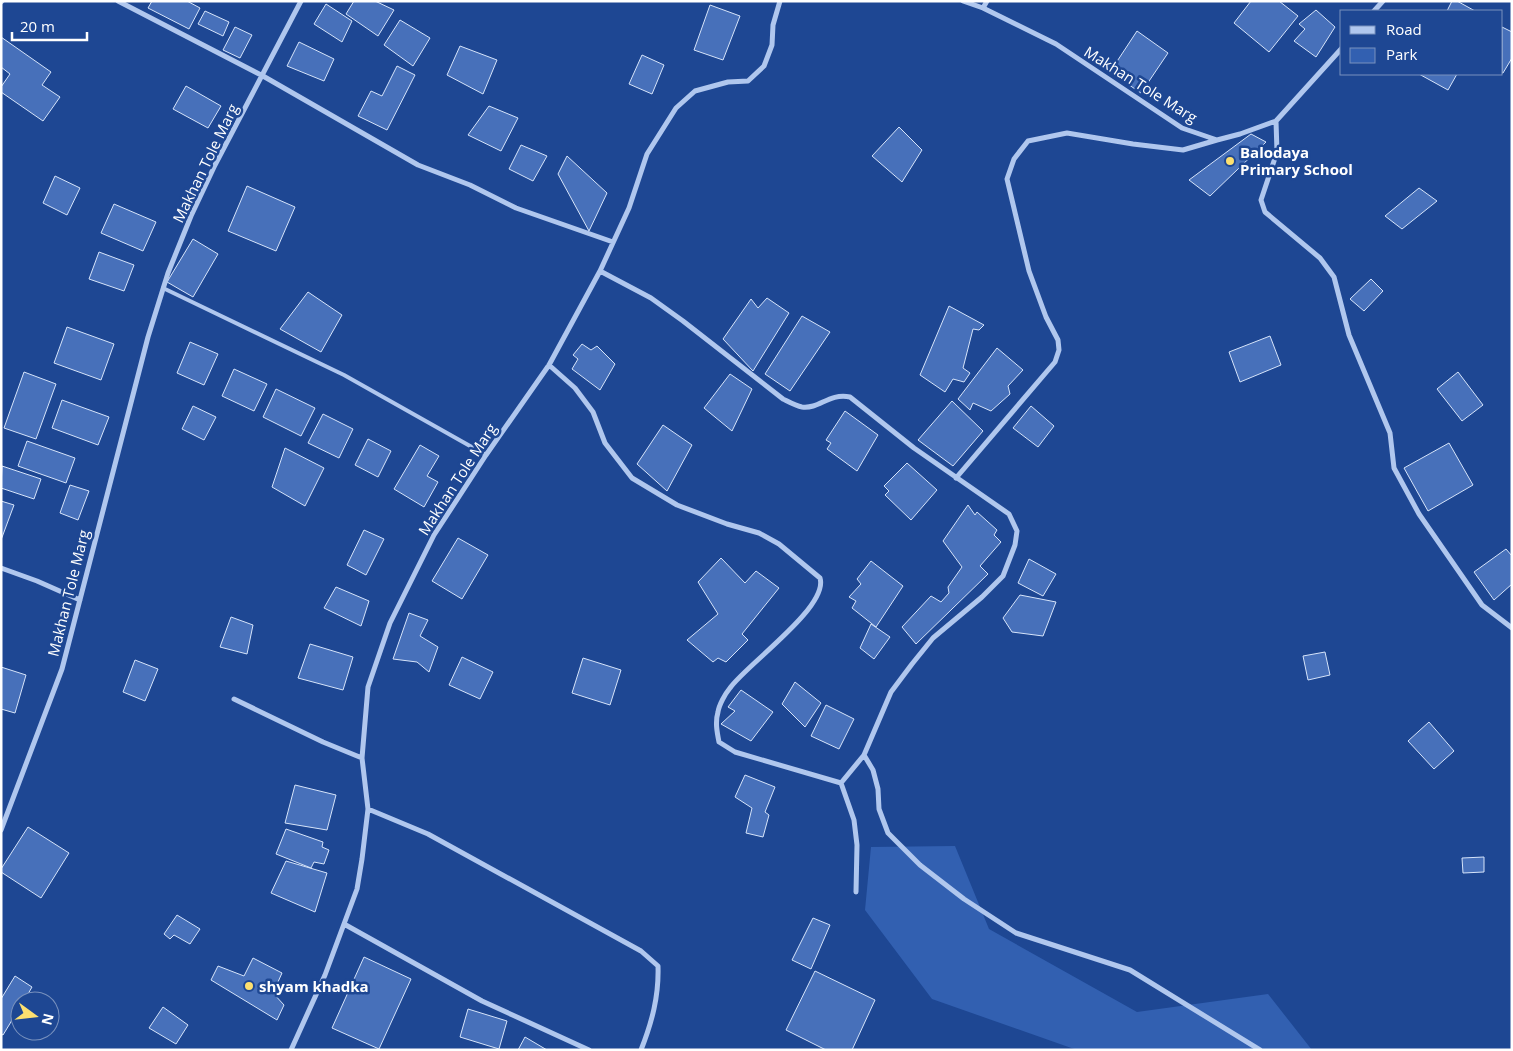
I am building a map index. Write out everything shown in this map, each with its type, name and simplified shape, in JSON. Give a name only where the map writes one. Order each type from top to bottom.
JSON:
[{"type":"street","points":[[118,1],[263,76],[418,165],[470,185],[516,208],[613,242]]},
{"type":"street","name":"Makhan Tole Marg","points":[[1,830],[62,669],[148,337],[163,288],[191,216],[215,165],[301,1]]},
{"type":"street","name":"Makhan Tole Marg","points":[[291,1050],[325,975],[357,889],[368,809],[362,758],[368,687],[390,622],[434,535],[548,365],[600,271],[629,208],[647,154],[676,108],[695,91],[728,82],[748,81],[764,66],[772,45],[773,25],[780,1]]},
{"type":"street","name":"Makhan Tole Marg","points":[[962,1],[983,8],[1056,44],[1182,128],[1217,140]]},
{"type":"street","points":[[983,8],[987,1]]},
{"type":"street","points":[[956,478],[1055,362],[1059,350],[1058,340],[1046,317],[1029,271],[1007,179],[1014,159],[1028,141],[1067,133],[1182,150],[1240,134],[1276,121],[1340,50]]},
{"type":"street","points":[[1276,121],[1277,152],[1261,200],[1265,212],[1320,258],[1334,277],[1349,336],[1390,433],[1394,468],[1419,514],[1482,605],[1512,628]]},
{"type":"street","points":[[600,271],[659,304],[783,399],[801,407],[812,406],[839,395],[850,397],[914,448],[1009,514],[1017,531],[1015,545],[1003,576],[982,597],[933,638],[891,692],[864,756],[841,782]]},
{"type":"street","points":[[548,365],[575,388],[592,412],[604,443],[632,478],[677,505],[727,524],[759,533],[779,544],[820,578],[822,585],[819,593],[808,609],[776,644],[730,687],[718,710],[716,729],[719,742],[736,752],[841,782]]},
{"type":"street","points":[[1,568],[80,600]]},
{"type":"street","points":[[234,699],[322,742],[362,758]]},
{"type":"street","points":[[864,756],[872,770],[878,789],[879,809],[888,833],[920,865],[964,899],[1016,933],[1130,970],[1260,1050]]},
{"type":"street","points":[[841,782],[854,820],[857,845],[856,892]]},
{"type":"street","points":[[368,809],[428,834],[641,951],[658,966],[659,989],[648,1032],[641,1050]]},
{"type":"street","points":[[344,924],[482,1001],[589,1050]]},
{"type":"lane","points":[[163,288],[344,375],[486,455]]},
{"type":"green space","points":[[955,846],[989,929],[1137,1012],[1268,994],[1312,1050],[1077,1050],[932,999],[865,910],[871,847]]},
{"type":"building","points":[[152,1],[187,1],[200,8],[189,29],[148,8]]},
{"type":"building","points":[[354,1],[375,1],[394,10],[378,36],[346,14]]},
{"type":"building","points":[[1251,1],[1279,1],[1298,16],[1269,52],[1234,23]]},
{"type":"building","points":[[1452,1],[1457,1],[1473,10],[1448,10]]},
{"type":"building","points":[[326,4],[352,21],[342,42],[314,24]]},
{"type":"building","points":[[710,5],[740,16],[723,60],[694,50]]},
{"type":"building","points":[[1316,10],[1335,27],[1316,57],[1294,41],[1305,29],[1299,24]]},
{"type":"building","points":[[205,11],[229,22],[223,36],[198,24]]},
{"type":"building","points":[[400,20],[430,38],[413,66],[384,45]]},
{"type":"building","points":[[235,27],[252,35],[240,58],[223,50]]},
{"type":"building","points":[[1503,28],[1512,32],[1512,58],[1503,73]]},
{"type":"building","points":[[1137,31],[1168,53],[1141,93],[1110,72]]},
{"type":"building","points":[[1,37],[51,72],[42,85],[60,97],[43,121],[1,92],[1,87],[10,74],[1,67]]},
{"type":"building","points":[[299,42],[334,59],[324,81],[287,66]]},
{"type":"building","points":[[460,46],[497,60],[483,94],[447,75]]},
{"type":"building","points":[[642,55],[664,65],[652,94],[629,84]]},
{"type":"building","points":[[397,66],[415,75],[387,130],[358,116],[371,91],[382,96]]},
{"type":"building","points":[[1421,75],[1456,75],[1448,90]]},
{"type":"building","points":[[186,86],[221,106],[208,128],[173,109]]},
{"type":"building","points":[[489,106],[518,118],[501,151],[468,135]]},
{"type":"building","points":[[899,127],[922,150],[902,182],[872,156]]},
{"type":"building","name":"Balodaya Primary School","points":[[1251,134],[1266,142],[1210,196],[1189,180]]},
{"type":"building","points":[[521,145],[547,156],[533,181],[509,169]]},
{"type":"building","points":[[567,156],[607,193],[589,231],[558,174]]},
{"type":"building","points":[[55,176],[80,188],[67,215],[43,203]]},
{"type":"building","points":[[247,186],[295,207],[276,251],[228,231]]},
{"type":"building","points":[[1419,188],[1437,201],[1402,229],[1385,216]]},
{"type":"building","points":[[114,204],[156,222],[143,251],[101,233]]},
{"type":"building","points":[[193,239],[218,254],[193,297],[167,282]]},
{"type":"building","points":[[99,252],[134,265],[124,291],[89,279]]},
{"type":"building","points":[[1371,279],[1383,291],[1364,311],[1350,299]]},
{"type":"building","points":[[308,292],[342,315],[321,352],[280,329]]},
{"type":"building","points":[[767,298],[789,313],[753,371],[723,339],[751,299],[758,308]]},
{"type":"building","points":[[949,306],[984,325],[979,330],[973,329],[963,368],[970,373],[964,382],[953,379],[945,392],[920,375]]},
{"type":"building","points":[[802,316],[830,332],[790,391],[765,374]]},
{"type":"building","points":[[67,327],[114,344],[101,380],[54,363]]},
{"type":"building","points":[[1270,336],[1281,365],[1240,382],[1229,352]]},
{"type":"building","points":[[190,342],[218,354],[204,385],[177,373]]},
{"type":"building","points":[[582,344],[591,350],[597,346],[615,364],[600,390],[572,369],[578,359],[573,355]]},
{"type":"building","points":[[997,348],[1023,370],[1008,386],[1010,394],[991,411],[973,403],[970,410],[958,399]]},
{"type":"building","points":[[234,369],[267,384],[254,411],[222,396]]},
{"type":"building","points":[[24,372],[56,384],[36,439],[4,428]]},
{"type":"building","points":[[1458,372],[1483,405],[1462,421],[1437,389]]},
{"type":"building","points":[[730,374],[752,389],[732,431],[704,408]]},
{"type":"building","points":[[276,389],[315,408],[301,436],[263,417]]},
{"type":"building","points":[[62,400],[109,417],[98,445],[52,428]]},
{"type":"building","points":[[952,401],[983,431],[953,466],[918,440]]},
{"type":"building","points":[[193,406],[216,417],[204,440],[182,429]]},
{"type":"building","points":[[1031,406],[1054,426],[1038,447],[1013,428]]},
{"type":"building","points":[[845,411],[878,435],[857,471],[827,449],[831,443],[826,440]]},
{"type":"building","points":[[323,414],[353,429],[339,458],[308,443]]},
{"type":"building","points":[[663,425],[692,445],[667,491],[637,464]]},
{"type":"building","points":[[368,439],[391,451],[378,477],[355,465]]},
{"type":"building","points":[[27,441],[75,458],[66,483],[18,466]]},
{"type":"building","points":[[1449,443],[1473,485],[1428,511],[1404,468]]},
{"type":"building","points":[[420,445],[439,456],[427,476],[438,482],[424,507],[394,489]]},
{"type":"building","points":[[285,448],[324,468],[305,506],[272,487]]},
{"type":"building","points":[[907,463],[937,490],[911,520],[885,495],[889,491],[884,486]]},
{"type":"building","points":[[2,466],[41,479],[34,499],[1,488]]},
{"type":"building","points":[[70,485],[89,491],[78,520],[60,513]]},
{"type":"building","points":[[1,501],[14,505],[1,540]]},
{"type":"building","points":[[968,505],[975,515],[977,512],[997,530],[994,535],[1001,542],[980,566],[988,574],[916,644],[902,627],[931,596],[941,602],[949,593],[948,587],[962,567],[943,541]]},
{"type":"building","points":[[364,530],[384,539],[366,575],[347,565]]},
{"type":"building","points":[[458,538],[488,555],[462,599],[432,581]]},
{"type":"building","points":[[1506,549],[1512,556],[1512,584],[1494,600],[1474,572]]},
{"type":"building","points":[[721,558],[745,583],[756,571],[779,588],[742,634],[748,640],[726,662],[718,658],[713,662],[687,640],[718,614],[698,582]]},
{"type":"building","points":[[1029,559],[1056,574],[1043,596],[1018,583]]},
{"type":"building","points":[[871,561],[903,586],[876,627],[852,608],[856,601],[849,597],[861,584],[857,579]]},
{"type":"building","points":[[336,587],[369,601],[361,626],[324,608]]},
{"type":"building","points":[[1020,595],[1056,602],[1043,636],[1012,632],[1003,618]]},
{"type":"building","points":[[409,613],[428,620],[420,636],[438,647],[429,672],[417,662],[393,659]]},
{"type":"building","points":[[231,617],[253,625],[247,654],[220,647]]},
{"type":"building","points":[[871,624],[890,637],[874,659],[860,648]]},
{"type":"building","points":[[310,644],[353,657],[343,690],[298,678]]},
{"type":"building","points":[[1325,652],[1330,675],[1308,680],[1303,656]]},
{"type":"building","points":[[462,657],[493,672],[480,699],[449,685]]},
{"type":"building","points":[[583,658],[621,670],[610,705],[572,693]]},
{"type":"building","points":[[135,660],[158,669],[145,701],[123,692]]},
{"type":"building","points":[[1,667],[26,675],[15,713],[1,709]]},
{"type":"building","points":[[795,682],[821,703],[805,727],[782,704]]},
{"type":"building","points":[[741,690],[773,712],[751,741],[721,724],[735,711],[728,707]]},
{"type":"building","points":[[826,705],[854,719],[839,749],[811,736]]},
{"type":"building","points":[[1429,722],[1454,751],[1434,769],[1408,741]]},
{"type":"building","points":[[745,775],[775,787],[765,812],[769,815],[763,837],[746,833],[752,808],[735,797]]},
{"type":"building","points":[[295,785],[336,795],[327,830],[285,823]]},
{"type":"building","points":[[28,827],[69,853],[41,898],[1,872],[1,869]]},
{"type":"building","points":[[286,829],[323,842],[322,847],[329,850],[324,864],[314,862],[311,868],[276,854]]},
{"type":"building","points":[[1484,857],[1484,872],[1463,873],[1462,858]]},
{"type":"building","points":[[286,861],[327,873],[315,912],[271,893]]},
{"type":"building","points":[[177,915],[200,929],[190,944],[174,935],[170,939],[164,934]]},
{"type":"building","points":[[813,918],[830,925],[811,969],[792,960]]},
{"type":"building","points":[[364,957],[411,979],[379,1049],[332,1028]]},
{"type":"building","name":"shyam khadka","points":[[253,958],[282,973],[273,993],[284,1005],[277,1020],[211,980],[218,966],[244,976]]},
{"type":"building","points":[[815,971],[875,1000],[852,1050],[826,1050],[786,1030]]},
{"type":"building","points":[[15,976],[32,987],[30,991],[10,991],[10,1023],[3,1035],[1,1034],[1,999]]},
{"type":"building","points":[[163,1007],[188,1025],[176,1044],[149,1028]]},
{"type":"building","points":[[468,1009],[507,1021],[499,1049],[460,1037]]},
{"type":"building","points":[[525,1037],[547,1050],[518,1050]]},
{"type":"place","name":"Balodaya Primary School","points":[[1230,161]]},
{"type":"place","name":"shyam khadka","points":[[249,986]]}]
